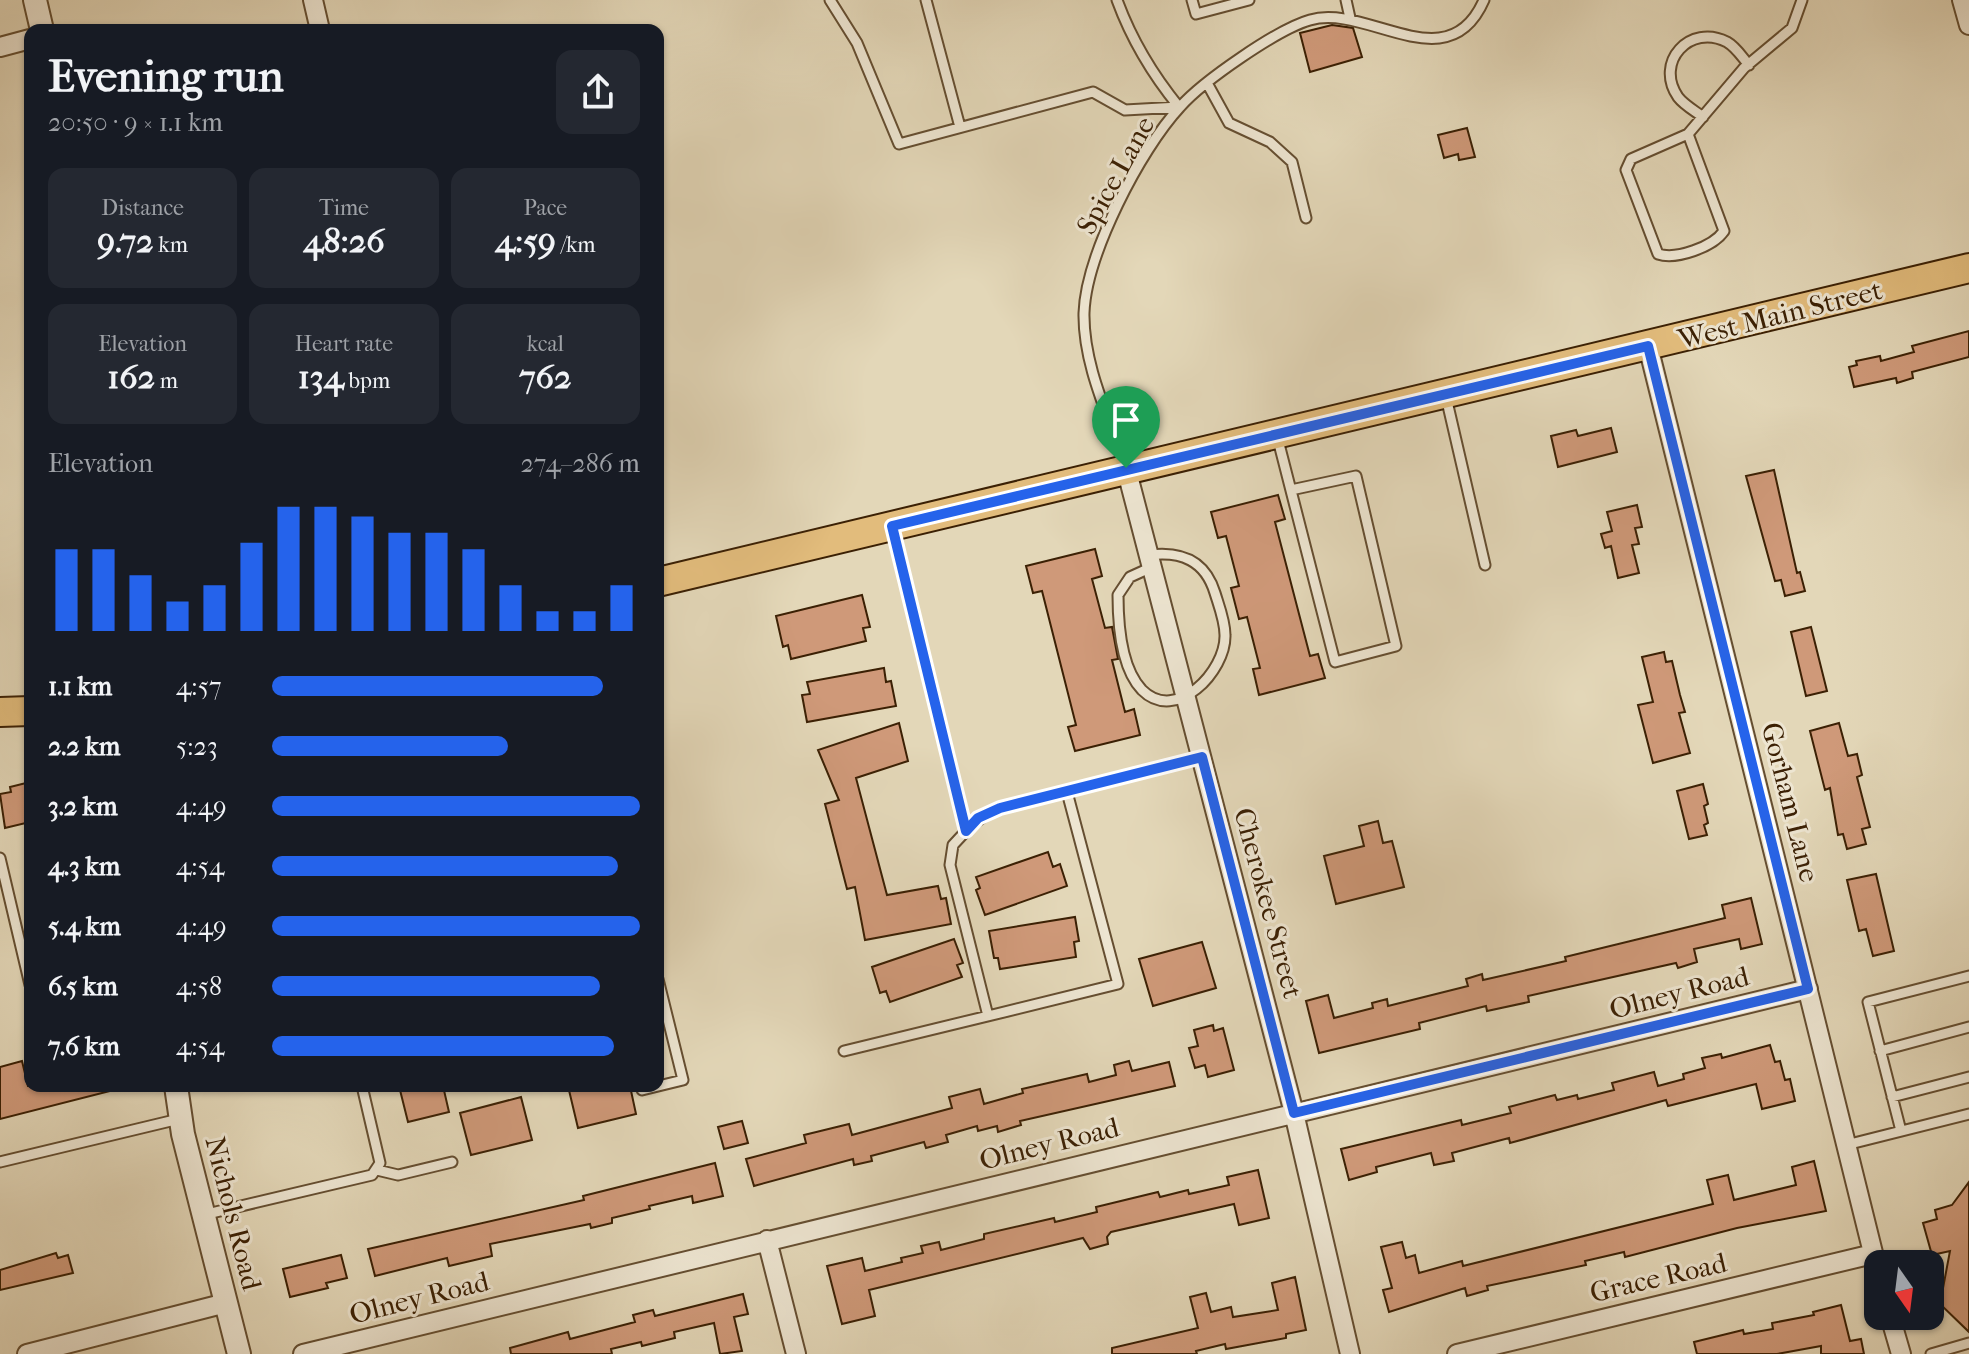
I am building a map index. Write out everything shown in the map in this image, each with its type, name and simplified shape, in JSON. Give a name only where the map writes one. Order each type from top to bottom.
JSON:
[{"type":"main road","name":"West Main Street","points":[[664,581],[1969,268]]},
{"type":"main road","points":[[0,712],[24,711]]},
{"type":"street","points":[[35,0],[41,24]]},
{"type":"street","points":[[313,0],[319,24]]},
{"type":"street","points":[[0,47],[24,41]]},
{"type":"street","name":"Gorham Lane","points":[[1648,346],[1872,1250]]},
{"type":"street","name":"Cherokee Street","points":[[1126,468],[1294,1113],[1350,1354]]},
{"type":"street","name":"Olney Road","points":[[303,1354],[1808,989]]},
{"type":"street","name":"Nichols Road","points":[[177,1092],[180,1119],[239,1354]]},
{"type":"street","points":[[767,1240],[796,1354]]},
{"type":"street","name":"Grace Road","points":[[1457,1354],[1864,1267]]},
{"type":"street","points":[[27,1354],[226,1303]]},
{"type":"street","points":[[1894,1330],[1901,1354]]},
{"type":"lane","points":[[830,0],[857,43],[899,144],[1093,92],[1125,110],[1179,107]]},
{"type":"lane","points":[[926,0],[960,127]]},
{"type":"lane","points":[[1117,0],[1133,40],[1156,79],[1179,107]]},
{"type":"lane","points":[[1192,0],[1196,14],[1249,0]]},
{"type":"lane","points":[[1346,0],[1350,18]]},
{"type":"lane","name":"Spice Lane","points":[[1126,468],[1092,366],[1084,316],[1087,285],[1095,254],[1131,182],[1179,107],[1207,83],[1291,28],[1322,17],[1350,18],[1371,27],[1434,40],[1460,29],[1473,18],[1484,0]]},
{"type":"lane","points":[[1688,134],[1724,231],[1718,240],[1669,258],[1658,254],[1626,170],[1631,159],[1688,134],[1749,65],[1792,28],[1802,0]]},
{"type":"lane","points":[[1703,117],[1679,99],[1669,75],[1673,54],[1690,39],[1712,36],[1731,44],[1749,65]]},
{"type":"lane","points":[[1207,83],[1229,123],[1270,142],[1292,162],[1306,218]]},
{"type":"lane","points":[[1445,393],[1485,565]]},
{"type":"lane","points":[[1276,433],[1335,662],[1396,646],[1356,476],[1291,490]]},
{"type":"lane","points":[[892,526],[966,831]]},
{"type":"lane","points":[[1183,556],[1199,563],[1210,575],[1226,636],[1212,676],[1186,697],[1159,700],[1142,690],[1124,648],[1118,595],[1130,577],[1150,561],[1183,556]]},
{"type":"lane","points":[[988,1016],[950,865],[953,845],[978,818],[1000,808],[1202,757]]},
{"type":"lane","points":[[844,1051],[1118,984],[1067,792]]},
{"type":"lane","points":[[0,858],[24,960]]},
{"type":"lane","points":[[1901,1131],[1868,1002],[1969,976]]},
{"type":"lane","points":[[664,1003],[683,1080],[664,1085]]},
{"type":"lane","points":[[1880,1051],[1969,1027]]},
{"type":"lane","points":[[1892,1097],[1969,1077]]},
{"type":"lane","points":[[203,1215],[372,1175],[380,1163],[363,1092]]},
{"type":"lane","points":[[1846,1145],[1969,1114]]},
{"type":"lane","points":[[0,1162],[180,1119]]},
{"type":"lane","points":[[377,1170],[398,1175],[452,1162]]},
{"type":"lane","points":[[1931,1354],[1969,1343]]},
{"type":"building","points":[[1332,25],[1353,28],[1362,57],[1310,72],[1300,33]]},
{"type":"building","points":[[1467,128],[1475,157],[1459,160],[1458,154],[1444,158],[1438,135]]},
{"type":"building","points":[[1969,331],[1969,357],[1912,372],[1913,378],[1897,383],[1896,378],[1854,387],[1849,367],[1857,365],[1856,361],[1880,356],[1881,361],[1914,352],[1912,346]]},
{"type":"building","points":[[1611,428],[1617,452],[1558,467],[1551,436],[1576,430],[1578,436]]},
{"type":"building","points":[[1774,470],[1797,573],[1800,572],[1805,591],[1785,596],[1781,580],[1775,581],[1746,476]]},
{"type":"building","points":[[1278,495],[1285,519],[1275,522],[1310,656],[1318,654],[1325,678],[1259,695],[1253,669],[1260,668],[1247,617],[1239,619],[1231,588],[1239,586],[1226,536],[1218,538],[1211,512]]},
{"type":"building","points":[[1637,505],[1642,527],[1635,528],[1639,544],[1632,545],[1639,573],[1618,578],[1611,546],[1605,548],[1601,534],[1612,531],[1607,512]]},
{"type":"building","points":[[1095,549],[1102,576],[1092,579],[1105,628],[1112,627],[1118,659],[1112,660],[1125,712],[1134,709],[1140,735],[1075,751],[1068,727],[1076,725],[1042,591],[1033,593],[1026,566]]},
{"type":"building","points":[[862,595],[870,627],[863,628],[866,641],[791,659],[788,645],[783,647],[776,616]]},
{"type":"building","points":[[1811,627],[1827,691],[1806,696],[1791,632]]},
{"type":"building","points":[[1664,652],[1666,662],[1672,661],[1685,712],[1679,713],[1690,753],[1653,763],[1638,705],[1653,702],[1642,657]]},
{"type":"building","points":[[884,668],[886,682],[891,681],[896,706],[807,722],[802,695],[810,694],[807,682]]},
{"type":"building","points":[[899,723],[908,761],[856,778],[887,895],[938,886],[941,899],[946,898],[951,924],[865,940],[855,887],[847,889],[825,804],[839,800],[818,750]]},
{"type":"building","points":[[1839,723],[1848,756],[1857,754],[1862,775],[1857,777],[1870,827],[1862,829],[1866,844],[1847,849],[1843,834],[1838,835],[1830,788],[1825,790],[1810,731]]},
{"type":"building","points":[[24,784],[24,823],[5,828],[0,794],[11,792],[10,787]]},
{"type":"building","points":[[1703,784],[1708,804],[1704,806],[1707,835],[1689,839],[1677,791]]},
{"type":"building","points":[[1378,821],[1383,843],[1392,841],[1404,887],[1336,904],[1324,856],[1364,846],[1359,826]]},
{"type":"building","points":[[1048,852],[1053,867],[1060,864],[1067,886],[985,915],[976,890],[980,888],[976,877]]},
{"type":"building","points":[[1876,874],[1894,951],[1873,956],[1866,929],[1859,931],[1847,880]]},
{"type":"building","points":[[1751,898],[1762,944],[1741,949],[1739,939],[1694,949],[1697,962],[1678,968],[1676,963],[1528,996],[1529,1002],[1487,1011],[1486,1006],[1419,1023],[1420,1029],[1319,1053],[1306,1001],[1328,995],[1334,1018],[1373,1008],[1372,1003],[1387,999],[1388,1006],[1468,986],[1466,979],[1482,974],[1483,980],[1566,961],[1565,957],[1725,918],[1722,905]]},
{"type":"building","points":[[1075,917],[1079,941],[1074,942],[1076,957],[1000,969],[998,958],[994,958],[989,931]]},
{"type":"building","points":[[954,939],[963,963],[957,965],[962,977],[890,1002],[886,991],[880,993],[872,967]]},
{"type":"building","points":[[1202,942],[1216,988],[1153,1006],[1139,959]]},
{"type":"building","points":[[1213,1025],[1214,1031],[1223,1028],[1234,1070],[1208,1077],[1205,1065],[1195,1068],[1189,1048],[1198,1046],[1194,1030]]},
{"type":"building","points":[[1770,1045],[1775,1062],[1780,1061],[1785,1080],[1790,1079],[1795,1101],[1762,1109],[1756,1084],[1668,1106],[1666,1100],[1510,1143],[1509,1138],[1452,1153],[1454,1161],[1434,1165],[1431,1153],[1376,1167],[1377,1172],[1349,1180],[1341,1149],[1461,1120],[1462,1125],[1511,1113],[1509,1107],[1555,1095],[1557,1100],[1577,1095],[1578,1099],[1614,1090],[1612,1083],[1654,1072],[1658,1086],[1684,1079],[1683,1074],[1705,1068],[1702,1058],[1721,1054],[1722,1058]]},
{"type":"building","points":[[22,1061],[24,1092],[106,1092],[0,1119],[0,1067]]},
{"type":"building","points":[[1129,1061],[1132,1071],[1169,1062],[1175,1086],[1020,1121],[1021,1125],[998,1132],[997,1126],[978,1131],[977,1126],[946,1135],[948,1142],[926,1148],[924,1142],[871,1156],[872,1161],[854,1165],[853,1159],[754,1186],[746,1159],[806,1143],[804,1135],[849,1124],[852,1135],[952,1108],[949,1097],[980,1089],[984,1104],[1023,1093],[1022,1089],[1087,1074],[1089,1082],[1116,1075],[1114,1065]]},
{"type":"building","points":[[400,1092],[444,1092],[449,1112],[408,1122]]},
{"type":"building","points":[[569,1092],[631,1092],[636,1114],[578,1128]]},
{"type":"building","points":[[521,1097],[532,1140],[471,1155],[460,1113]]},
{"type":"building","points":[[742,1121],[748,1143],[724,1149],[718,1127]]},
{"type":"building","points":[[1814,1161],[1826,1211],[1737,1228],[1625,1257],[1624,1252],[1585,1261],[1586,1265],[1487,1286],[1488,1290],[1467,1296],[1465,1288],[1389,1312],[1383,1290],[1392,1288],[1381,1247],[1402,1242],[1406,1258],[1415,1255],[1419,1273],[1462,1261],[1463,1266],[1713,1204],[1707,1180],[1728,1175],[1734,1200],[1796,1185],[1792,1167]]},
{"type":"building","points":[[715,1163],[723,1196],[693,1203],[692,1196],[649,1206],[650,1209],[612,1218],[612,1223],[591,1228],[590,1224],[490,1244],[492,1256],[449,1266],[447,1258],[375,1276],[368,1249],[584,1200],[583,1196]]},
{"type":"building","points":[[1258,1170],[1269,1218],[1239,1225],[1234,1204],[1111,1232],[1107,1237],[1108,1244],[1090,1249],[1083,1238],[869,1290],[875,1316],[842,1324],[827,1266],[862,1258],[865,1271],[923,1253],[921,1246],[939,1242],[941,1250],[984,1239],[984,1234],[1097,1212],[1096,1207],[1158,1192],[1160,1197],[1229,1185],[1227,1177]]},
{"type":"building","points":[[1969,1182],[1969,1332],[1944,1308],[1944,1283],[1950,1251],[1931,1250],[1923,1223],[1937,1219],[1935,1210],[1952,1205]]},
{"type":"building","points":[[56,1253],[58,1258],[68,1255],[73,1273],[0,1290],[0,1270]]},
{"type":"building","points":[[341,1255],[347,1278],[326,1283],[328,1288],[290,1297],[283,1269]]},
{"type":"building","points":[[1295,1277],[1306,1330],[1286,1334],[1286,1338],[1226,1349],[1225,1344],[1196,1351],[1197,1354],[1112,1354],[1112,1348],[1198,1328],[1190,1297],[1206,1293],[1211,1312],[1231,1307],[1233,1317],[1278,1310],[1272,1283]]},
{"type":"building","points":[[743,1294],[748,1314],[734,1317],[742,1351],[720,1354],[714,1323],[674,1332],[675,1338],[611,1349],[612,1354],[511,1354],[510,1348],[568,1332],[570,1339],[635,1322],[633,1315],[653,1310],[655,1316]]},
{"type":"building","points":[[1841,1305],[1850,1341],[1861,1339],[1864,1354],[1821,1354],[1821,1346],[1777,1354],[1697,1354],[1694,1342],[1743,1330],[1744,1334],[1773,1329],[1772,1323],[1814,1315],[1813,1312]]},
{"type":"route","points":[[1648,346],[1808,989],[1294,1113],[1202,757],[1000,808],[978,818],[966,831],[892,526],[1126,468],[1648,346]]}]
